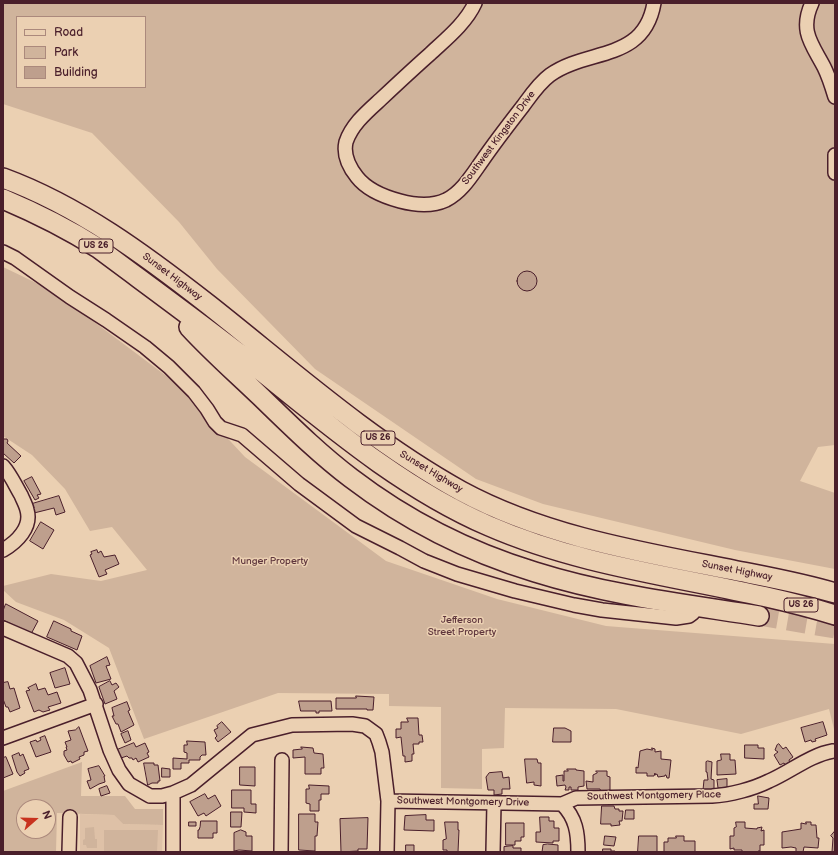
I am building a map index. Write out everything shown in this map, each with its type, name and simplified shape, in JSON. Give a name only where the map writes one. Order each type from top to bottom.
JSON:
[{"type":"highway","name":"Sunset Highway","points":[[3,178],[38,193],[96,223],[137,250],[176,279],[369,432],[410,460],[462,491],[512,514],[571,534],[639,551],[807,585],[835,594]]},
{"type":"highway","name":"Sunset Highway","points":[[3,199],[38,215],[98,248],[227,344],[346,439],[414,486],[458,512],[491,527],[569,554],[788,602],[835,615]]},
{"type":"highway","points":[[180,308],[184,322],[199,338],[323,454],[373,494],[422,525],[481,553],[536,572],[600,589],[759,616]]},
{"type":"highway","points":[[807,585],[828,582],[835,584]]},
{"type":"street","name":"Southwest Kingston Drive","points":[[475,3],[469,14],[444,41],[367,112],[354,127],[349,136],[345,151],[347,161],[354,173],[365,185],[388,197],[419,205],[440,202],[451,196],[470,177],[535,90],[548,77],[558,70],[620,48],[634,41],[646,27],[654,3]]},
{"type":"street","points":[[812,3],[808,11],[807,32],[810,43],[828,76],[835,97]]},
{"type":"street","points":[[835,155],[835,173]]},
{"type":"street","points":[[3,252],[15,258],[145,347],[169,367],[194,392],[215,422],[221,428],[242,435],[299,484],[356,526],[424,561],[457,574],[515,591],[602,610],[676,618],[689,616],[693,613],[697,606]]},
{"type":"street","points":[[3,466],[11,476],[27,510],[28,521],[24,531],[16,540],[3,550]]},
{"type":"street","name":"Southwest Montgomery Drive","points":[[3,628],[68,656],[76,663],[83,674],[96,704],[110,750],[119,770],[129,784],[150,796],[162,796],[173,793],[191,784],[252,735],[292,725],[360,724],[376,734],[379,742],[388,801],[562,804]]},
{"type":"street","points":[[3,738],[96,704]]},
{"type":"street","name":"Southwest Montgomery Place","points":[[562,804],[576,798],[712,796],[730,794],[768,782],[816,756],[833,751]]},
{"type":"street","points":[[281,852],[282,760]]},
{"type":"street","points":[[173,793],[173,852]]},
{"type":"street","points":[[386,852],[388,801]]},
{"type":"street","points":[[493,852],[494,803]]},
{"type":"street","points":[[562,804],[572,815],[577,828],[578,852]]},
{"type":"street","points":[[70,818],[70,852]]},
{"type":"shaded area","points":[[80,814],[114,815],[123,824],[163,825],[162,852],[80,852]]},
{"type":"green space","points":[[3,3],[835,3],[835,445],[818,447],[800,481],[835,493],[835,569],[735,550],[543,504],[476,479],[315,369],[217,269],[179,222],[92,133],[3,104]]},
{"type":"green space","points":[[3,267],[53,291],[177,384],[245,457],[386,561],[497,599],[606,626],[835,644],[835,733],[829,709],[741,734],[616,709],[505,708],[504,748],[482,749],[482,789],[441,788],[441,707],[389,706],[389,694],[278,693],[144,739],[109,648],[64,620],[16,602],[3,590],[3,586],[51,574],[101,581],[147,570],[112,527],[90,531],[65,489],[32,455],[3,436]]},
{"type":"green space","points":[[82,762],[81,796],[125,796],[135,809],[163,809],[163,825],[123,824],[114,815],[57,813],[56,852],[3,852],[3,791]]},
{"type":"green space","points":[[94,827],[95,839],[97,839],[97,848],[87,848],[86,845],[83,845],[83,840],[85,839],[85,828]]},
{"type":"green space","points":[[104,830],[158,830],[157,852],[104,852]]},
{"type":"building","points":[[523,271],[531,271],[537,277],[537,285],[531,291],[523,291],[517,285],[517,277]]},
{"type":"building","points":[[3,439],[7,439],[7,443],[21,456],[14,463],[3,453]]},
{"type":"building","points":[[32,477],[41,494],[37,495],[39,498],[35,500],[24,481]]},
{"type":"building","points":[[59,496],[65,512],[56,515],[54,508],[34,513],[32,504]]},
{"type":"building","points":[[41,522],[54,530],[43,549],[30,541]]},
{"type":"building","points":[[97,550],[98,553],[101,551],[104,557],[115,555],[119,564],[105,570],[107,574],[99,577],[90,555],[92,554],[91,552]]},
{"type":"building","points":[[6,604],[38,621],[31,634],[3,620],[3,611]]},
{"type":"building","points":[[54,621],[82,636],[77,650],[47,637]]},
{"type":"building","points":[[107,657],[110,665],[106,666],[111,679],[96,683],[90,666]]},
{"type":"building","points":[[65,668],[70,684],[55,688],[50,673]]},
{"type":"building","points":[[110,681],[112,685],[116,683],[119,687],[114,691],[117,699],[105,704],[99,687]]},
{"type":"building","points":[[8,682],[10,689],[14,688],[20,708],[10,712],[3,699],[3,683]]},
{"type":"building","points":[[36,684],[38,690],[45,688],[48,695],[57,692],[61,703],[48,707],[50,710],[43,712],[39,710],[34,712],[26,691],[30,690],[28,688]]},
{"type":"building","points":[[356,696],[374,697],[373,710],[336,709],[336,698],[356,698]]},
{"type":"building","points":[[299,701],[331,701],[332,711],[319,711],[319,713],[316,713],[316,711],[301,711]]},
{"type":"building","points":[[127,702],[130,710],[128,711],[134,725],[121,732],[118,724],[116,724],[112,716],[114,716],[112,708]]},
{"type":"building","points":[[407,718],[418,718],[419,735],[422,735],[423,742],[413,744],[414,754],[412,754],[412,761],[405,762],[401,737],[396,738],[396,729],[401,729],[401,722],[408,722]]},
{"type":"building","points":[[222,722],[231,732],[218,742],[215,738],[217,736],[214,730],[218,728],[217,726]]},
{"type":"building","points":[[823,722],[827,735],[815,739],[816,741],[812,742],[811,740],[805,742],[801,728]]},
{"type":"building","points":[[79,727],[88,751],[84,752],[84,755],[79,757],[80,759],[72,763],[71,761],[68,762],[64,755],[64,751],[67,750],[65,742],[71,740],[68,731],[75,730]]},
{"type":"building","points":[[554,728],[565,728],[571,731],[571,742],[553,742]]},
{"type":"building","points":[[128,731],[131,740],[125,743],[121,734]]},
{"type":"building","points":[[45,736],[51,752],[36,757],[30,742],[36,740],[37,742],[41,740],[40,738]]},
{"type":"building","points":[[187,741],[205,742],[206,755],[202,755],[200,760],[189,760],[189,763],[181,763],[181,769],[173,769],[173,758],[187,759],[187,753],[184,752],[184,745],[187,745]]},
{"type":"building","points":[[134,743],[136,747],[145,743],[149,752],[147,753],[149,757],[138,762],[136,758],[133,760],[127,756],[121,758],[117,750]]},
{"type":"building","points":[[779,744],[783,749],[786,747],[793,757],[789,760],[790,763],[786,766],[784,763],[780,765],[774,755],[778,752],[775,750]]},
{"type":"building","points":[[745,745],[758,745],[758,748],[764,748],[764,759],[745,758]]},
{"type":"building","points":[[301,747],[313,748],[314,753],[323,754],[324,768],[321,768],[321,774],[305,774],[305,757],[293,758],[293,750],[302,749]]},
{"type":"building","points":[[652,748],[655,749],[655,752],[661,751],[661,759],[671,760],[669,778],[667,778],[666,775],[658,777],[655,773],[654,776],[647,776],[647,773],[636,773],[640,751],[647,749],[652,750]]},
{"type":"building","points":[[19,753],[20,756],[23,754],[29,769],[24,771],[25,773],[20,776],[17,772],[12,756]]},
{"type":"building","points":[[721,754],[730,754],[730,760],[735,760],[736,774],[717,775],[717,761],[721,760]]},
{"type":"building","points":[[6,757],[13,774],[3,778],[3,758]]},
{"type":"building","points":[[525,759],[537,759],[538,763],[541,763],[541,786],[534,785],[534,782],[527,783]]},
{"type":"building","points":[[706,762],[712,762],[711,779],[714,780],[714,794],[703,790],[704,780],[708,780]]},
{"type":"building","points":[[144,763],[154,763],[154,765],[158,765],[160,781],[158,781],[158,783],[148,785]]},
{"type":"building","points":[[99,766],[105,776],[105,782],[90,789],[87,781],[91,780],[88,769]]},
{"type":"building","points":[[240,767],[255,767],[255,786],[240,785]]},
{"type":"building","points":[[162,768],[170,769],[170,777],[162,777]]},
{"type":"building","points":[[567,769],[584,771],[584,786],[578,787],[578,790],[571,790],[571,787],[569,787],[569,790],[565,790],[565,785],[557,786],[556,776],[563,775],[564,781],[564,771],[568,771]]},
{"type":"building","points":[[596,771],[607,771],[607,776],[610,777],[610,790],[601,792],[600,789],[587,789],[586,781],[593,782],[593,775],[597,773]]},
{"type":"building","points":[[502,772],[503,778],[509,777],[510,789],[502,789],[502,794],[494,795],[494,790],[488,790],[486,777],[489,773]]},
{"type":"building","points":[[727,779],[727,788],[718,788],[717,780]]},
{"type":"building","points":[[309,785],[329,786],[329,794],[321,794],[321,800],[319,800],[319,811],[310,811],[310,804],[306,803],[306,789],[309,789]]},
{"type":"building","points":[[107,786],[110,793],[101,796],[99,789]]},
{"type":"building","points":[[232,790],[251,790],[251,804],[256,804],[256,813],[244,812],[244,808],[232,808]]},
{"type":"building","points":[[205,794],[208,799],[215,795],[221,806],[206,816],[204,813],[198,816],[190,802]]},
{"type":"building","points":[[758,796],[769,798],[768,809],[754,809],[754,804],[758,804]]},
{"type":"building","points":[[602,806],[614,806],[615,809],[623,811],[622,821],[619,821],[620,825],[611,826],[611,824],[601,824]]},
{"type":"building","points":[[626,810],[634,810],[634,819],[625,819]]},
{"type":"building","points":[[231,812],[242,812],[241,827],[231,827]]},
{"type":"building","points":[[299,814],[315,814],[315,822],[318,822],[317,836],[315,836],[315,851],[299,850]]},
{"type":"building","points":[[426,815],[426,820],[434,820],[434,831],[404,830],[405,816]]},
{"type":"building","points":[[540,817],[549,817],[549,821],[554,821],[554,828],[559,828],[559,841],[553,841],[553,843],[536,842],[536,832],[540,832]]},
{"type":"building","points":[[368,818],[367,849],[341,852],[340,819]]},
{"type":"building","points":[[201,821],[217,821],[217,833],[213,833],[213,838],[198,838],[198,830]]},
{"type":"building","points":[[189,822],[196,822],[196,826],[189,826]]},
{"type":"building","points":[[445,822],[458,822],[458,852],[447,852],[447,850],[443,850],[443,840],[446,839]]},
{"type":"building","points":[[736,822],[745,822],[745,828],[757,829],[762,827],[761,831],[764,830],[764,845],[760,845],[760,851],[742,852],[742,850],[734,850],[734,848],[730,849],[730,836],[734,836]]},
{"type":"building","points":[[806,822],[811,822],[811,825],[816,825],[817,838],[819,838],[818,848],[804,847],[803,852],[796,852],[796,848],[782,848],[782,832],[801,829],[801,823],[806,824]]},
{"type":"building","points":[[506,823],[524,823],[524,837],[521,837],[521,841],[515,841],[515,845],[506,845]]},
{"type":"building","points":[[241,830],[246,832],[246,836],[252,836],[252,851],[234,851],[234,833]]},
{"type":"building","points":[[835,831],[835,852],[832,852],[833,838],[831,836]]},
{"type":"building","points":[[605,836],[616,837],[614,846],[604,845]]},
{"type":"building","points":[[639,836],[657,836],[657,852],[638,852]]},
{"type":"building","points":[[676,836],[684,836],[684,841],[695,841],[695,852],[664,852],[664,842],[668,842],[668,838],[676,838]]},
{"type":"building","points":[[406,845],[414,845],[414,852],[406,852]]},
{"type":"building","points":[[543,845],[558,845],[558,852],[542,852]]},
{"type":"building","points":[[513,846],[513,848],[521,848],[521,852],[504,852],[504,847]]},
{"type":"building","points":[[603,849],[611,849],[611,851],[615,852],[603,852]]},
{"type":"tunnel","points":[[759,616],[835,629]]},
{"type":"park label","name":"Munger Property","points":[[270,561]]},
{"type":"park label","name":"Jefferson Street Property","points":[[462,626]]}]
